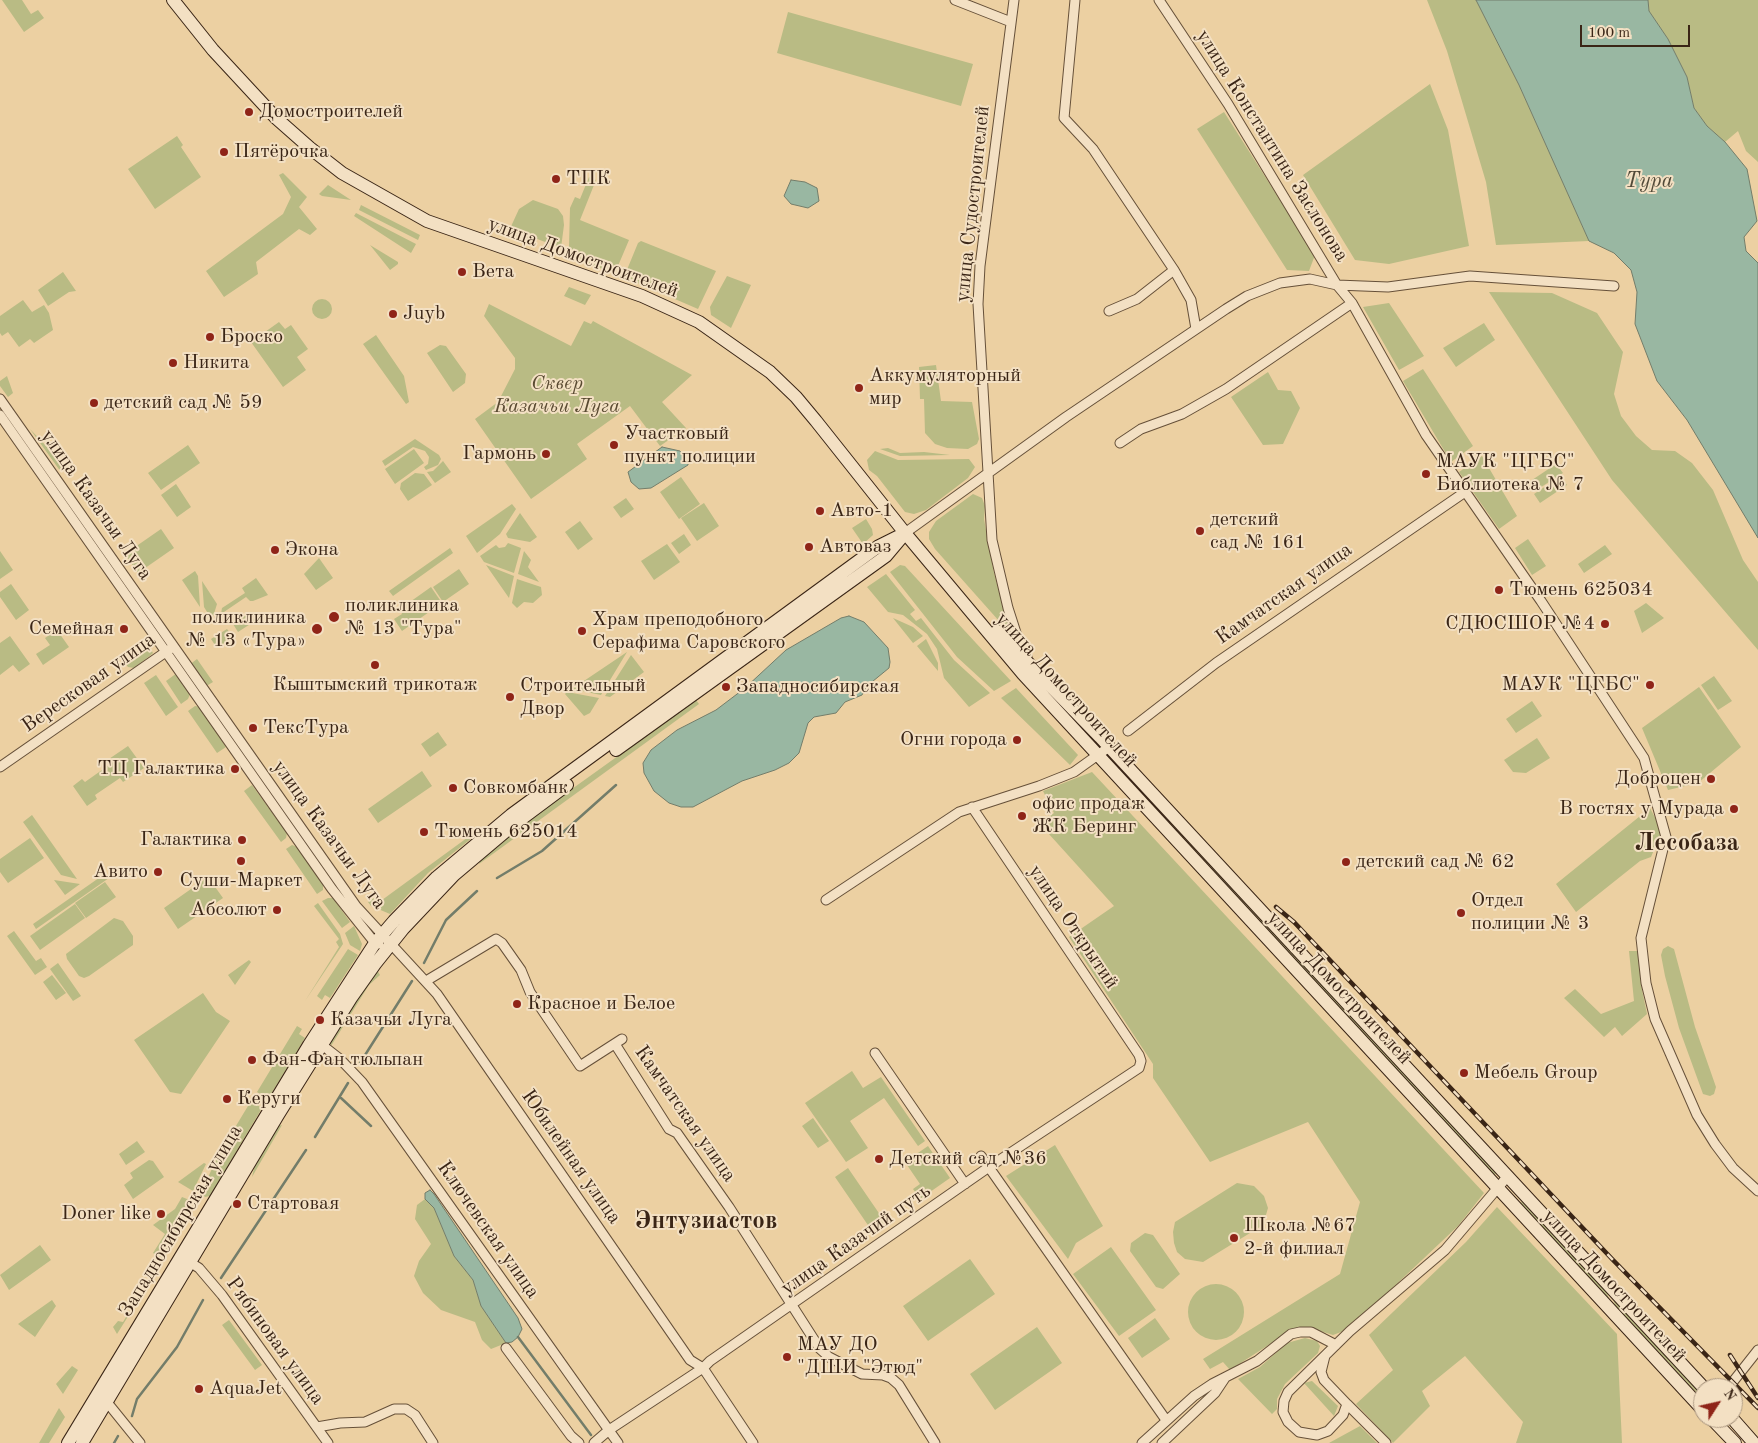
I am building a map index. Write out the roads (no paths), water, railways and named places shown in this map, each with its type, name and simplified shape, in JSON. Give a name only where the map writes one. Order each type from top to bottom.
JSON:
[{"type":"main road","name":"улица Домостроителей","points":[[172,0],[213,50],[276,118],[310,148],[367,188],[441,227],[642,296],[699,322],[742,351],[796,397],[905,533],[1024,674],[1693,1399]]},
{"type":"main road","name":"Западносибирская улица","points":[[68,1443],[305,1053],[382,941],[438,877],[511,815],[879,546],[905,533]]},
{"type":"main road","name":"улица Домостроителей","points":[[952,588],[1032,665],[1695,1378]]},
{"type":"main road","name":"Западносибирская улица","points":[[82,1443],[351,998],[382,941]]},
{"type":"main road","points":[[1721,1428],[1735,1443]]},
{"type":"main road","points":[[1741,1428],[1754,1443]]},
{"type":"street","points":[[955,0],[1011,22]]},
{"type":"street","name":"улица Судостроителей","points":[[1014,0],[980,266],[978,304],[992,540],[1018,639],[1032,665]]},
{"type":"street","points":[[1075,0],[1064,118],[1093,149],[1174,270],[1192,300],[1196,329]]},
{"type":"street","name":"улица Константина Заслонова","points":[[1159,0],[1228,104],[1337,285]]},
{"type":"street","points":[[1109,311],[1137,299],[1174,270]]},
{"type":"street","points":[[905,533],[988,472],[1196,329],[1246,296],[1280,283],[1310,279],[1337,285],[1388,287],[1470,276],[1614,286]]},
{"type":"street","points":[[1337,285],[1352,303],[1426,435],[1640,750],[1654,790],[1666,837],[1641,938],[1646,983],[1655,1019],[1697,1115],[1733,1168],[1758,1190]]},
{"type":"street","points":[[1120,443],[1140,430],[1182,414],[1226,389],[1352,303]]},
{"type":"street","name":"улица Казачьи Луга","points":[[0,400],[382,941]]},
{"type":"street","name":"улица Казачьи Луга","points":[[0,416],[327,882],[382,941]]},
{"type":"street","name":"Камчатская улица","points":[[1128,731],[1161,703],[1231,652],[1465,492]]},
{"type":"street","name":"Вересковая улица","points":[[0,767],[174,646]]},
{"type":"street","points":[[826,900],[954,816],[972,807],[1039,786],[1074,772],[1109,747]]},
{"type":"street","name":"улица Открытий","points":[[972,807],[1139,1055],[1141,1062],[1139,1068]]},
{"type":"street","name":"Камчатская улица","points":[[426,981],[496,939],[502,943],[521,970],[530,992],[580,1066],[619,1042],[670,1129],[677,1133],[730,1207],[820,1349],[829,1357],[862,1374],[883,1375],[898,1385],[935,1443]]},
{"type":"street","name":"Юбилейная улица","points":[[382,941],[426,981],[690,1360],[703,1368],[753,1443]]},
{"type":"street","name":"Ключевская улица","points":[[322,1045],[362,1082],[618,1443]]},
{"type":"street","points":[[875,1053],[965,1184]]},
{"type":"street","name":"улица Казачий путь","points":[[594,1443],[609,1430],[703,1368],[710,1361],[965,1184],[1139,1068]]},
{"type":"street","points":[[981,1156],[1166,1420]]},
{"type":"street","points":[[1347,1404],[1343,1416],[1328,1431],[1317,1435],[1299,1432],[1288,1422],[1283,1412],[1284,1401],[1288,1392],[1336,1345],[1445,1250],[1507,1177]]},
{"type":"street","name":"Рябиновая улица","points":[[192,1263],[199,1268],[222,1294],[328,1443]]},
{"type":"street","points":[[1142,1443],[1194,1396],[1257,1361],[1285,1338],[1300,1332],[1311,1332],[1324,1337],[1336,1345]]},
{"type":"street","points":[[506,1348],[571,1436],[579,1443]]},
{"type":"street","points":[[1736,1378],[1758,1350]]},
{"type":"street","points":[[1325,1356],[1321,1372],[1324,1380],[1386,1443]]},
{"type":"street","points":[[1162,1443],[1215,1393],[1225,1378]]},
{"type":"street","points":[[106,1401],[132,1439],[140,1443]]},
{"type":"street","points":[[317,1427],[340,1423],[365,1422],[394,1409],[406,1409],[416,1415],[433,1443]]},
{"type":"water","name":"Тура","points":[[1476,0],[1648,0],[1649,11],[1668,39],[1687,77],[1694,108],[1707,126],[1725,142],[1747,169],[1757,221],[1744,237],[1746,251],[1758,263],[1758,538],[1687,420],[1657,381],[1635,324],[1637,292],[1631,270],[1614,253],[1589,241],[1519,85]]},
{"type":"water","points":[[791,180],[805,182],[817,188],[819,201],[808,208],[791,204],[784,196]]},
{"type":"water","points":[[662,447],[680,451],[688,459],[688,465],[651,488],[639,489],[631,482],[628,472]]},
{"type":"water","points":[[849,616],[864,622],[888,648],[889,668],[867,686],[862,695],[845,702],[836,713],[814,717],[808,723],[799,753],[789,763],[775,770],[742,781],[693,807],[681,807],[669,803],[654,791],[644,773],[643,763],[651,750],[677,730],[716,710],[745,688],[786,650],[841,618]]},
{"type":"water","points":[[430,1190],[518,1318],[522,1329],[518,1337],[512,1342],[506,1343],[481,1306],[473,1280],[454,1256],[434,1208],[425,1199],[425,1193]]},
{"type":"waterway","points":[[497,878],[542,851],[616,785]]},
{"type":"waterway","points":[[424,963],[446,920],[477,891]]},
{"type":"waterway","points":[[360,1063],[412,981]]},
{"type":"waterway","points":[[315,1137],[348,1083]]},
{"type":"waterway","points":[[341,1098],[371,1126]]},
{"type":"waterway","points":[[221,1278],[306,1150]]},
{"type":"waterway","points":[[132,1416],[137,1399],[177,1347],[203,1300]]},
{"type":"waterway","points":[[518,1337],[591,1435]]},
{"type":"waterway","points":[[114,1443],[118,1436]]},
{"type":"railway","points":[[1276,907],[1294,922],[1613,1260],[1758,1408]]},
{"type":"railway","points":[[1730,1355],[1758,1398]]},
{"type":"place","name":"Домостроителей","points":[[249,112]]},
{"type":"place","name":"Пятёрочка","points":[[224,152]]},
{"type":"place","name":"ТПК","points":[[556,179]]},
{"type":"place","name":"Вета","points":[[462,272]]},
{"type":"place","name":"Juyb","points":[[393,314]]},
{"type":"place","name":"Броско","points":[[210,337]]},
{"type":"place","name":"Никита","points":[[173,363]]},
{"type":"place","name":"Аккумуляторный мир","points":[[859,388]]},
{"type":"place","name":"детский сад № 59","points":[[94,403]]},
{"type":"place","name":"Участковый пункт полиции","points":[[614,445]]},
{"type":"place","name":"Гармонь","points":[[546,454]]},
{"type":"place","name":"МАУК \"ЦГБС\" Библиотека № 7","points":[[1426,474]]},
{"type":"place","name":"Авто-1","points":[[820,511]]},
{"type":"place","name":"детский сад № 161","points":[[1200,531]]},
{"type":"place","name":"Автоваз","points":[[809,547]]},
{"type":"place","name":"Экона","points":[[275,550]]},
{"type":"place","name":"Тюмень 625034","points":[[1499,590]]},
{"type":"place","name":"поликлиника № 13 \"Тура\"","points":[[334,617]]},
{"type":"place","name":"СДЮСШОР №4","points":[[1605,624]]},
{"type":"place","name":"Семейная","points":[[124,629]]},
{"type":"place","name":"поликлиника № 13 «Тура»","points":[[317,629]]},
{"type":"place","name":"Храм преподобного Серафима Саровского","points":[[582,631]]},
{"type":"place","name":"Кыштымский трикотаж","points":[[375,665]]},
{"type":"place","name":"МАУК \"ЦГБС\"","points":[[1650,685]]},
{"type":"place","name":"Западносибирская","points":[[726,687]]},
{"type":"place","name":"Строительный Двор","points":[[510,697]]},
{"type":"place","name":"ТексТура","points":[[253,728]]},
{"type":"place","name":"Огни города","points":[[1017,740]]},
{"type":"place","name":"ТЦ Галактика","points":[[235,769]]},
{"type":"place","name":"Доброцен","points":[[1711,779]]},
{"type":"place","name":"Совкомбанк","points":[[453,788]]},
{"type":"place","name":"В гостях у Мурада","points":[[1734,809]]},
{"type":"place","name":"офис продаж ЖК Беринг","points":[[1022,816]]},
{"type":"place","name":"Тюмень 625014","points":[[424,832]]},
{"type":"place","name":"Галактика","points":[[242,840]]},
{"type":"place","name":"Суши-Маркет","points":[[241,861]]},
{"type":"place","name":"детский сад № 62","points":[[1346,862]]},
{"type":"place","name":"Авито","points":[[158,872]]},
{"type":"place","name":"Абсолют","points":[[277,910]]},
{"type":"place","name":"Отдел полиции № 3","points":[[1461,913]]},
{"type":"place","name":"Красное и Белое","points":[[517,1004]]},
{"type":"place","name":"Казачьи Луга","points":[[320,1020]]},
{"type":"place","name":"Фан-Фан тюльпан","points":[[252,1060]]},
{"type":"place","name":"Мебель Group","points":[[1464,1073]]},
{"type":"place","name":"Керуги","points":[[227,1099]]},
{"type":"place","name":"Детский сад №36","points":[[879,1159]]},
{"type":"place","name":"Стартовая","points":[[237,1204]]},
{"type":"place","name":"Doner like","points":[[161,1214]]},
{"type":"place","name":"Школа №67 2-й филиал","points":[[1234,1238]]},
{"type":"place","name":"МАУ ДО \"ДШИ \"Этюд\"","points":[[787,1357]]},
{"type":"place","name":"AquaJet","points":[[199,1389]]},
{"type":"district","name":"Лесобаза","points":[[1687,843]]},
{"type":"district","name":"Энтузиастов","points":[[706,1221]]},
{"type":"park label","name":"Сквер Казачьи Луга","points":[[557,396]]}]
